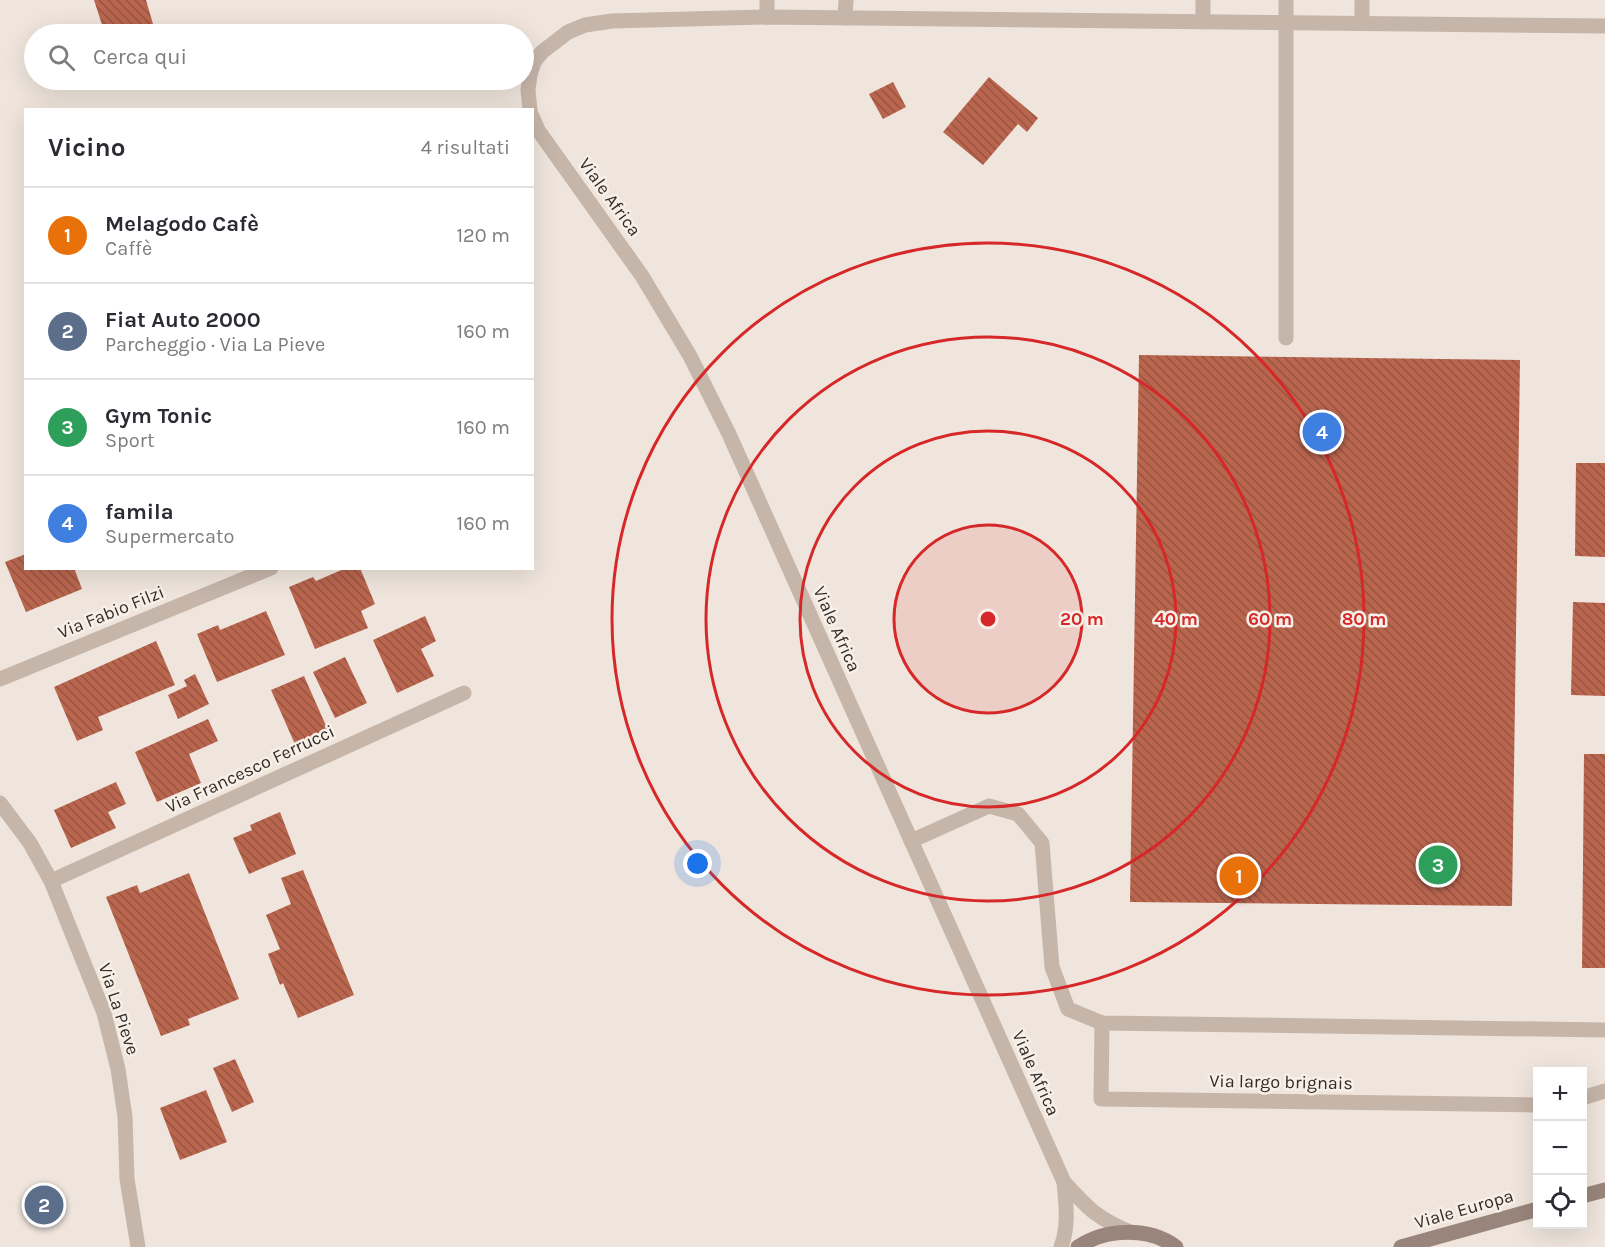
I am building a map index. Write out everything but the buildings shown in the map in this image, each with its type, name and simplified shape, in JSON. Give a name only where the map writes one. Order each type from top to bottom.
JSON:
[{"type":"street","points":[[767,0],[767,17]]},
{"type":"street","points":[[845,18],[846,0]]},
{"type":"street","points":[[1203,0],[1203,22]]},
{"type":"street","points":[[1286,0],[1286,338]]},
{"type":"street","points":[[1362,0],[1362,24]]},
{"type":"street","points":[[534,62],[555,41],[568,32],[585,25],[641,19],[767,17],[1605,27]]},
{"type":"street","points":[[528,90],[530,108]]},
{"type":"street","name":"Viale Africa","points":[[534,121],[538,130],[642,276],[690,356],[729,434],[1064,1182],[1089,1210],[1104,1221],[1130,1232]]},
{"type":"street","name":"Via Fabio Filzi","points":[[0,679],[266,570]]},
{"type":"street","name":"Via Francesco Ferrucci","points":[[51,881],[464,693]]},
{"type":"street","name":"Via La Pieve","points":[[0,803],[30,843],[51,881],[104,1013],[112,1043],[125,1117],[127,1179],[138,1245]]},
{"type":"street","points":[[911,841],[989,806],[1018,814],[1042,843],[1052,967],[1068,1009],[1102,1023],[1605,1030]]},
{"type":"street","name":"Via largo brignais","points":[[1102,1023],[1101,1099],[1533,1105]]},
{"type":"street","points":[[1587,1096],[1605,1091]]},
{"type":"street","name":"Viale Africa","points":[[1061,1247],[1065,1236],[1067,1213],[1064,1182]]},
{"type":"street","points":[[1587,1195],[1605,1190]]},
{"type":"street","name":"Viale Europa","points":[[1401,1247],[1533,1210]]},
{"type":"street","points":[[1078,1247],[1106,1234],[1130,1232],[1152,1235],[1176,1247]]},
{"type":"place","name":"famila","points":[[1322,432]]},
{"type":"place","name":"Gym Tonic","points":[[1438,865]]},
{"type":"place","name":"Melagodo Cafè","points":[[1239,876]]},
{"type":"place","name":"Fiat Auto 2000","points":[[44,1205]]}]
